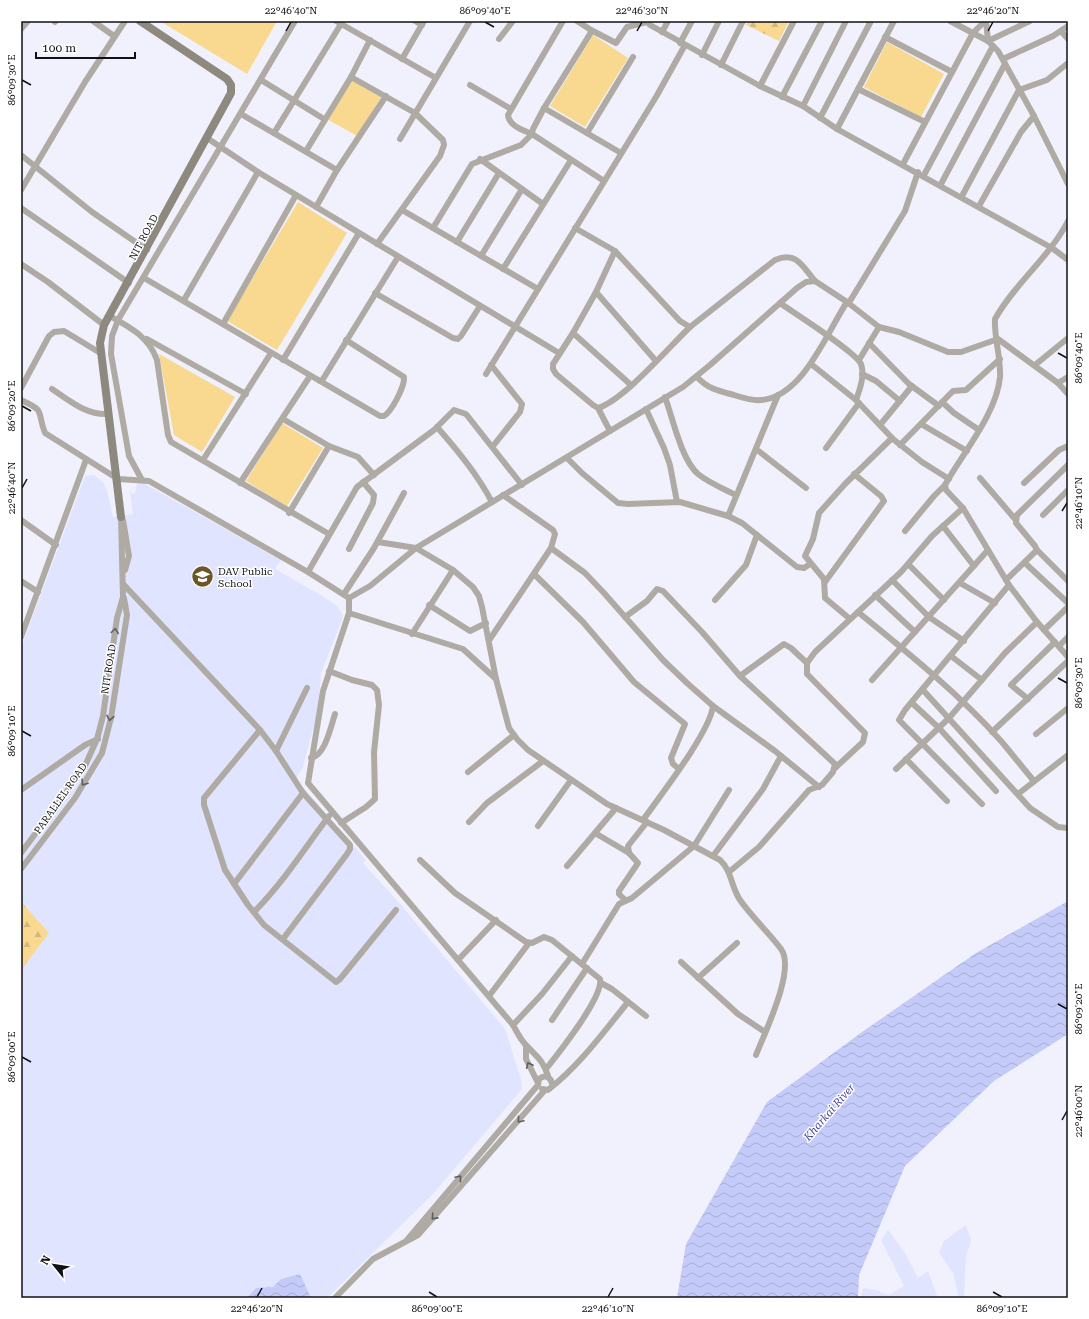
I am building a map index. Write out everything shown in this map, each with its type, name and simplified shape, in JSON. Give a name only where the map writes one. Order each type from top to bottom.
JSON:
[{"type":"main road","name":"NIT ROAD","points":[[122,516],[100,344],[104,326],[129,284],[231,94],[230,85],[227,79],[140,21]]},
{"type":"street","points":[[21,29],[28,21]]},
{"type":"street","points":[[93,21],[114,36]]},
{"type":"street","points":[[21,190],[114,36],[125,21]]},
{"type":"street","points":[[142,480],[128,456],[111,354],[112,336],[118,320],[222,147],[295,21]]},
{"type":"street","points":[[402,59],[423,23],[415,21]]},
{"type":"street","points":[[400,139],[470,21]]},
{"type":"street","points":[[499,38],[514,21]]},
{"type":"street","points":[[563,21],[508,115],[509,120],[604,181]]},
{"type":"street","points":[[577,21],[616,43],[627,27],[647,22],[720,65],[782,97],[803,106],[837,128],[962,196],[1052,248],[1068,260]]},
{"type":"street","points":[[662,32],[668,21]]},
{"type":"street","points":[[486,374],[621,153],[683,44],[692,21]]},
{"type":"street","points":[[702,55],[719,21]]},
{"type":"street","points":[[720,65],[743,21]]},
{"type":"street","points":[[760,86],[794,21]]},
{"type":"street","points":[[782,97],[822,21]]},
{"type":"street","points":[[803,106],[846,21]]},
{"type":"street","points":[[820,118],[871,21]]},
{"type":"street","points":[[837,128],[894,21]]},
{"type":"street","points":[[950,21],[973,32],[991,44],[1004,62],[1034,116],[1068,184]]},
{"type":"street","points":[[903,164],[973,32],[986,21],[991,44]]},
{"type":"street","points":[[697,377],[707,387],[749,399],[763,400],[778,395],[799,379],[810,364],[847,302],[854,297],[904,211],[921,174],[991,44],[1030,21]]},
{"type":"street","points":[[274,133],[338,22],[436,78]]},
{"type":"street","points":[[940,184],[1004,62],[1068,26]]},
{"type":"street","points":[[433,228],[468,168],[480,159],[521,145],[532,134],[544,108],[591,30]]},
{"type":"street","points":[[1061,30],[1068,39]]},
{"type":"street","points":[[885,37],[952,72]]},
{"type":"street","points":[[306,151],[324,119],[351,77],[370,40]]},
{"type":"street","points":[[587,133],[633,57]]},
{"type":"street","points":[[962,196],[1019,90],[1047,80],[1068,63]]},
{"type":"street","points":[[351,77],[415,113],[443,140],[444,145],[440,156],[377,244]]},
{"type":"street","points":[[260,80],[324,119]]},
{"type":"street","points":[[470,85],[512,109]]},
{"type":"street","points":[[858,89],[925,122]]},
{"type":"street","points":[[316,207],[337,170],[386,96]]},
{"type":"street","points":[[544,108],[621,153]]},
{"type":"street","points":[[240,114],[337,170]]},
{"type":"street","points":[[979,206],[1021,132],[1034,116]]},
{"type":"street","points":[[207,138],[258,172],[514,328],[559,353]]},
{"type":"street","points":[[21,155],[92,212],[147,250]]},
{"type":"street","points":[[480,159],[543,204]]},
{"type":"street","points":[[503,269],[571,160]]},
{"type":"street","points":[[184,300],[258,172]]},
{"type":"street","points":[[457,242],[499,173]]},
{"type":"street","points":[[481,256],[522,189]]},
{"type":"street","points":[[223,324],[296,195]]},
{"type":"street","points":[[21,208],[129,284]]},
{"type":"street","points":[[402,210],[538,289]]},
{"type":"street","points":[[905,530],[947,482],[967,451],[994,400],[1000,380],[1000,359],[995,320],[999,311],[1052,248],[1068,221]]},
{"type":"street","points":[[575,228],[616,251],[680,320],[690,327]]},
{"type":"street","points":[[283,360],[358,233]]},
{"type":"street","points":[[610,431],[598,408],[553,370],[552,364],[573,334],[616,251]]},
{"type":"street","points":[[598,408],[606,406],[631,384],[690,327],[775,260],[788,256],[797,260],[814,281],[847,302],[878,327],[900,332],[953,353],[998,339]]},
{"type":"street","points":[[320,381],[323,379],[398,257]]},
{"type":"street","points":[[21,264],[48,282],[104,326]]},
{"type":"street","points":[[144,278],[184,300],[310,376],[380,416],[384,416],[391,409],[403,385],[404,377],[346,340]]},
{"type":"street","points":[[347,596],[370,586],[416,548],[646,410],[697,377],[780,303],[806,282],[814,281]]},
{"type":"street","points":[[596,292],[656,361]]},
{"type":"street","points":[[375,293],[453,338],[458,339],[480,306]]},
{"type":"street","points":[[780,303],[827,335],[858,360],[862,374],[858,401],[826,448]]},
{"type":"street","points":[[110,316],[145,338],[246,394]]},
{"type":"street","points":[[858,360],[878,327]]},
{"type":"street","points":[[21,388],[49,336],[54,332],[64,331],[102,354]]},
{"type":"street","points":[[573,334],[631,384]]},
{"type":"street","points":[[145,338],[154,351],[157,360],[168,435],[171,442],[289,513],[329,534]]},
{"type":"street","points":[[1035,365],[1068,338]]},
{"type":"street","points":[[998,339],[1058,383],[1068,394]]},
{"type":"street","points":[[869,343],[912,386],[979,430]]},
{"type":"street","points":[[203,460],[271,353]]},
{"type":"street","points":[[900,445],[955,390],[966,390],[1000,359]]},
{"type":"street","points":[[810,364],[858,401],[892,438],[947,482]]},
{"type":"street","points":[[492,365],[522,404],[520,412],[493,446]]},
{"type":"street","points":[[862,374],[876,381],[900,401]]},
{"type":"street","points":[[240,483],[310,376]]},
{"type":"street","points":[[1058,383],[1068,377]]},
{"type":"street","points":[[880,425],[912,386]]},
{"type":"street","points":[[52,389],[82,409],[97,414],[108,414]]},
{"type":"street","points":[[728,516],[778,395]]},
{"type":"street","points":[[665,397],[684,452],[695,471],[709,481],[736,495]]},
{"type":"street","points":[[21,400],[37,408],[41,412],[45,433],[86,460],[118,479],[142,480],[155,485],[308,572],[347,596]]},
{"type":"street","points":[[308,572],[355,490],[363,482],[437,427],[452,412],[458,410],[466,414],[493,446],[522,485]]},
{"type":"street","points":[[646,410],[664,448],[670,465],[677,502]]},
{"type":"street","points":[[283,419],[329,446],[358,457],[374,475]]},
{"type":"street","points":[[921,424],[967,451]]},
{"type":"street","points":[[437,427],[459,452],[480,480],[492,502]]},
{"type":"street","points":[[850,618],[825,598],[825,582],[822,576],[810,564],[805,556],[813,539],[817,516],[854,474],[892,438]]},
{"type":"street","points":[[289,513],[329,446]]},
{"type":"street","points":[[1024,483],[1059,450],[1068,446]]},
{"type":"street","points":[[756,450],[806,488]]},
{"type":"street","points":[[566,458],[618,502],[628,504],[677,502],[736,518],[797,567],[804,568],[810,564]]},
{"type":"street","points":[[21,637],[24,621],[38,592],[86,460]]},
{"type":"street","points":[[1015,519],[1017,515],[1068,465]]},
{"type":"street","points":[[825,582],[884,501],[881,496],[854,474]]},
{"type":"street","points":[[980,478],[1015,519],[1016,523],[1037,550],[1068,581]]},
{"type":"street","points":[[349,549],[373,503],[374,495],[363,482]]},
{"type":"street","points":[[947,482],[946,490],[963,508],[1008,582],[1037,622],[1068,657]]},
{"type":"street","points":[[1043,515],[1068,490]]},
{"type":"street","points":[[404,494],[347,596],[349,613],[323,692],[308,783],[513,1025],[526,1046],[536,1054],[546,1069],[552,1084]]},
{"type":"street","points":[[490,639],[551,548],[555,534],[554,530],[503,495]]},
{"type":"street","points":[[806,663],[815,652],[892,580],[943,526],[963,508]]},
{"type":"street","name":"NIT ROAD","points":[[97,739],[103,716],[117,618],[123,597],[124,573],[129,556],[122,516]]},
{"type":"street","points":[[21,520],[56,544]]},
{"type":"street","points":[[943,526],[974,566]]},
{"type":"street","points":[[715,600],[746,565],[757,535]]},
{"type":"street","points":[[378,542],[416,548],[454,570],[464,578],[478,596],[490,639],[496,679],[509,728],[528,750],[570,780],[616,808],[694,846],[726,865],[740,900],[782,949],[785,956],[786,970],[783,984],[756,1055]]},
{"type":"street","points":[[551,548],[585,573],[663,660],[687,684],[713,706],[781,756],[819,787]]},
{"type":"street","points":[[872,680],[929,618],[988,550]]},
{"type":"street","points":[[982,804],[900,720],[912,703],[995,604],[1008,582],[1037,550]]},
{"type":"street","points":[[1025,562],[1068,603]]},
{"type":"street","points":[[908,564],[944,600]]},
{"type":"street","points":[[412,634],[454,570]]},
{"type":"street","points":[[534,574],[583,622],[634,682],[685,724],[671,758],[673,764],[679,769]]},
{"type":"street","points":[[892,580],[929,618],[964,641]]},
{"type":"street","points":[[21,581],[38,592]]},
{"type":"street","points":[[960,582],[995,604]]},
{"type":"street","points":[[124,585],[260,730],[276,751],[303,793],[347,841],[350,849],[283,940]]},
{"type":"street","points":[[625,617],[647,601],[658,589],[660,589],[702,632],[740,676],[833,761],[835,768]]},
{"type":"street","points":[[875,595],[916,632]]},
{"type":"street","name":"NIT ROAD","points":[[106,735],[127,615],[123,597]]},
{"type":"street","points":[[429,606],[470,631],[486,623]]},
{"type":"street","points":[[1044,630],[1068,607]]},
{"type":"street","points":[[858,612],[935,676],[963,702],[992,732],[1034,781]]},
{"type":"street","points":[[349,613],[463,649],[496,679]]},
{"type":"street","points":[[896,769],[949,718],[1005,653],[1037,622]]},
{"type":"street","points":[[1028,699],[1011,685],[1057,644],[1068,637]]},
{"type":"street","points":[[729,872],[759,847],[809,790],[819,787],[825,781],[835,768],[862,742],[865,733],[807,674],[806,663],[789,646],[784,644],[740,676]]},
{"type":"street","points":[[952,656],[982,680]]},
{"type":"street","points":[[992,732],[1068,661]]},
{"type":"street","points":[[329,671],[352,680],[372,685],[377,690],[380,705],[374,752],[374,799],[366,807],[341,823]]},
{"type":"street","points":[[276,751],[307,688]]},
{"type":"street","points":[[923,690],[1035,813],[1058,827],[1068,828]]},
{"type":"street","points":[[912,703],[939,728],[996,791]]},
{"type":"street","points":[[629,853],[628,846],[701,734],[713,706]]},
{"type":"street","points":[[1036,734],[1068,708]]},
{"type":"street","points":[[311,758],[316,758],[322,752],[335,714]]},
{"type":"street","points":[[260,730],[204,798],[204,805],[218,854],[234,884],[254,912],[264,925],[336,982],[340,980],[396,910]]},
{"type":"street","points":[[21,790],[85,745],[106,735]]},
{"type":"street","name":"PARALLEL ROAD","points":[[21,869],[75,798],[102,753],[106,735]]},
{"type":"street","points":[[468,772],[514,735]]},
{"type":"street","name":"PARALLEL ROAD","points":[[21,853],[84,768],[97,739]]},
{"type":"street","points":[[1018,794],[1068,755]]},
{"type":"street","points":[[713,856],[763,789],[781,756]]},
{"type":"street","points":[[906,759],[947,801]]},
{"type":"street","points":[[469,822],[487,803],[543,761]]},
{"type":"street","points":[[538,826],[570,780]]},
{"type":"street","points":[[552,1020],[585,966],[619,904],[632,898],[694,846],[729,790]]},
{"type":"street","points":[[234,884],[303,793]]},
{"type":"street","points":[[567,866],[616,808]]},
{"type":"street","points":[[254,912],[269,897],[292,868],[332,812]]},
{"type":"street","points":[[595,833],[629,853],[638,863],[619,891],[625,900]]},
{"type":"street","points":[[420,860],[455,893],[529,943]]},
{"type":"street","points":[[458,960],[496,920]]},
{"type":"street","points":[[489,996],[529,943],[544,937],[585,966],[600,979],[601,983],[646,1016]]},
{"type":"street","points":[[698,978],[737,943]]},
{"type":"street","points":[[513,1025],[537,1000],[572,956]]},
{"type":"street","points":[[681,962],[738,1014],[765,1032]]},
{"type":"street","points":[[546,1069],[570,1038],[596,996],[601,983]]},
{"type":"street","points":[[335,1298],[373,1259],[418,1235],[545,1090],[550,1088],[552,1084],[564,1078],[628,1002]]},
{"type":"street","points":[[526,1046],[526,1059],[541,1089],[545,1090]]},
{"type":"street","points":[[407,1240],[538,1084],[541,1077],[548,1076]]},
{"type":"shaded area","points":[[94,475],[103,482],[107,491],[113,517],[133,514],[130,492],[135,494],[137,483],[145,484],[281,560],[275,569],[337,606],[343,615],[342,620],[321,673],[318,710],[303,767],[296,779],[366,860],[363,863],[401,905],[505,1029],[521,1079],[522,1089],[432,1195],[327,1298],[21,1298],[21,648],[85,476]]},
{"type":"shaded area","points":[[966,1225],[971,1240],[966,1257],[964,1298],[959,1298],[953,1273],[939,1252],[944,1241]]},
{"type":"shaded area","points":[[888,1230],[905,1253],[918,1278],[928,1271],[938,1298],[861,1298],[863,1288],[876,1290],[889,1295],[904,1286],[881,1240]]},
{"type":"green space","points":[[160,21],[277,21],[247,74]]},
{"type":"green space","points":[[748,21],[789,21],[779,41],[746,25]]},
{"type":"green space","points":[[593,35],[628,58],[585,127],[550,106]]},
{"type":"green space","points":[[887,42],[944,74],[921,117],[864,87]]},
{"type":"green space","points":[[352,80],[381,97],[357,136],[327,119]]},
{"type":"green space","points":[[298,202],[347,233],[277,350],[227,321]]},
{"type":"green space","points":[[159,354],[235,397],[202,452],[174,435]]},
{"type":"green space","points":[[282,423],[323,448],[287,506],[246,481]]},
{"type":"green space","points":[[21,902],[49,933],[21,970]]},
{"type":"water","name":"Kharkai River","points":[[1068,901],[1068,1034],[994,1081],[905,1166],[859,1275],[858,1298],[677,1298],[686,1244],[767,1102],[862,1032],[976,953]]},
{"type":"water","points":[[300,1274],[311,1298],[247,1298],[256,1288],[273,1287],[281,1279]]},
{"type":"place","name":"DAV Public School","points":[[203,577]]}]
